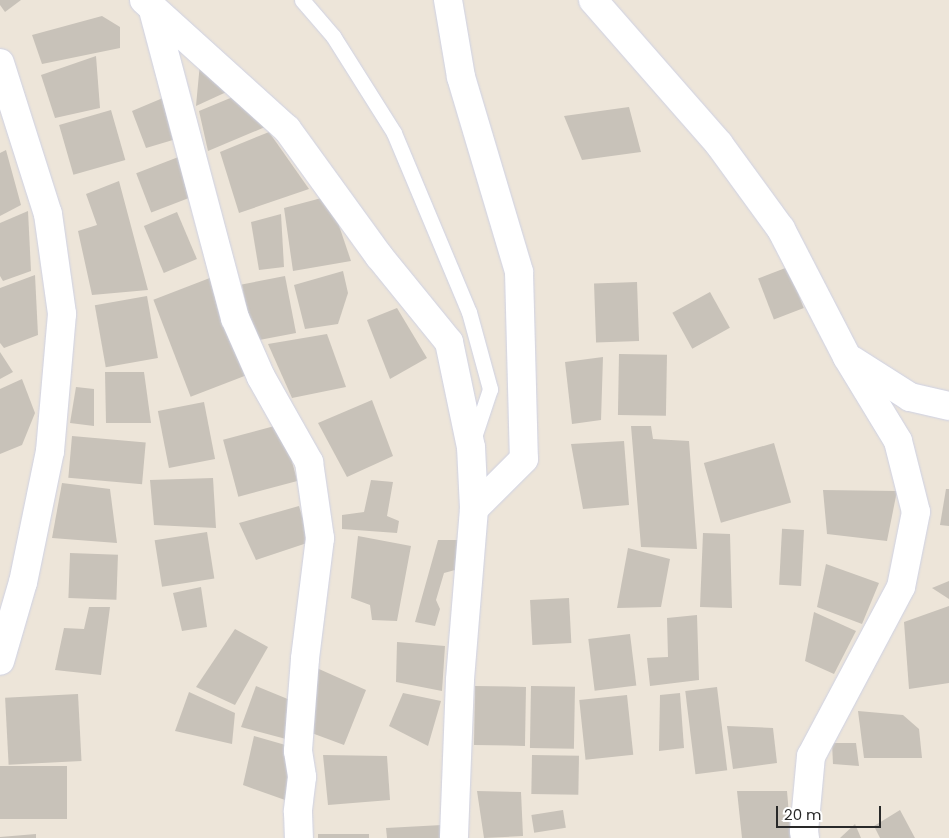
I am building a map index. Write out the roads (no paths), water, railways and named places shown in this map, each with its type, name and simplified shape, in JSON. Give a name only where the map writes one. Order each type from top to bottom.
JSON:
[{"type":"street","points":[[448,0],[461,77],[519,272],[524,459],[474,509]]},
{"type":"street","points":[[593,0],[719,144],[781,230],[847,357],[898,440],[916,512],[901,587],[811,756],[804,831],[805,838]]},
{"type":"street","points":[[148,5],[286,129],[379,256],[448,342],[470,447],[474,509],[460,680],[454,838]]},
{"type":"street","points":[[148,5],[235,318],[261,377],[309,462],[320,538],[305,659],[298,751],[302,777],[298,812],[299,838]]},
{"type":"street","points":[[0,63],[48,214],[62,314],[50,451],[23,582],[0,661]]},
{"type":"street","points":[[847,357],[910,397],[949,406]]},
{"type":"lane","points":[[302,0],[333,36],[394,132],[469,312],[490,389],[470,447]]}]
